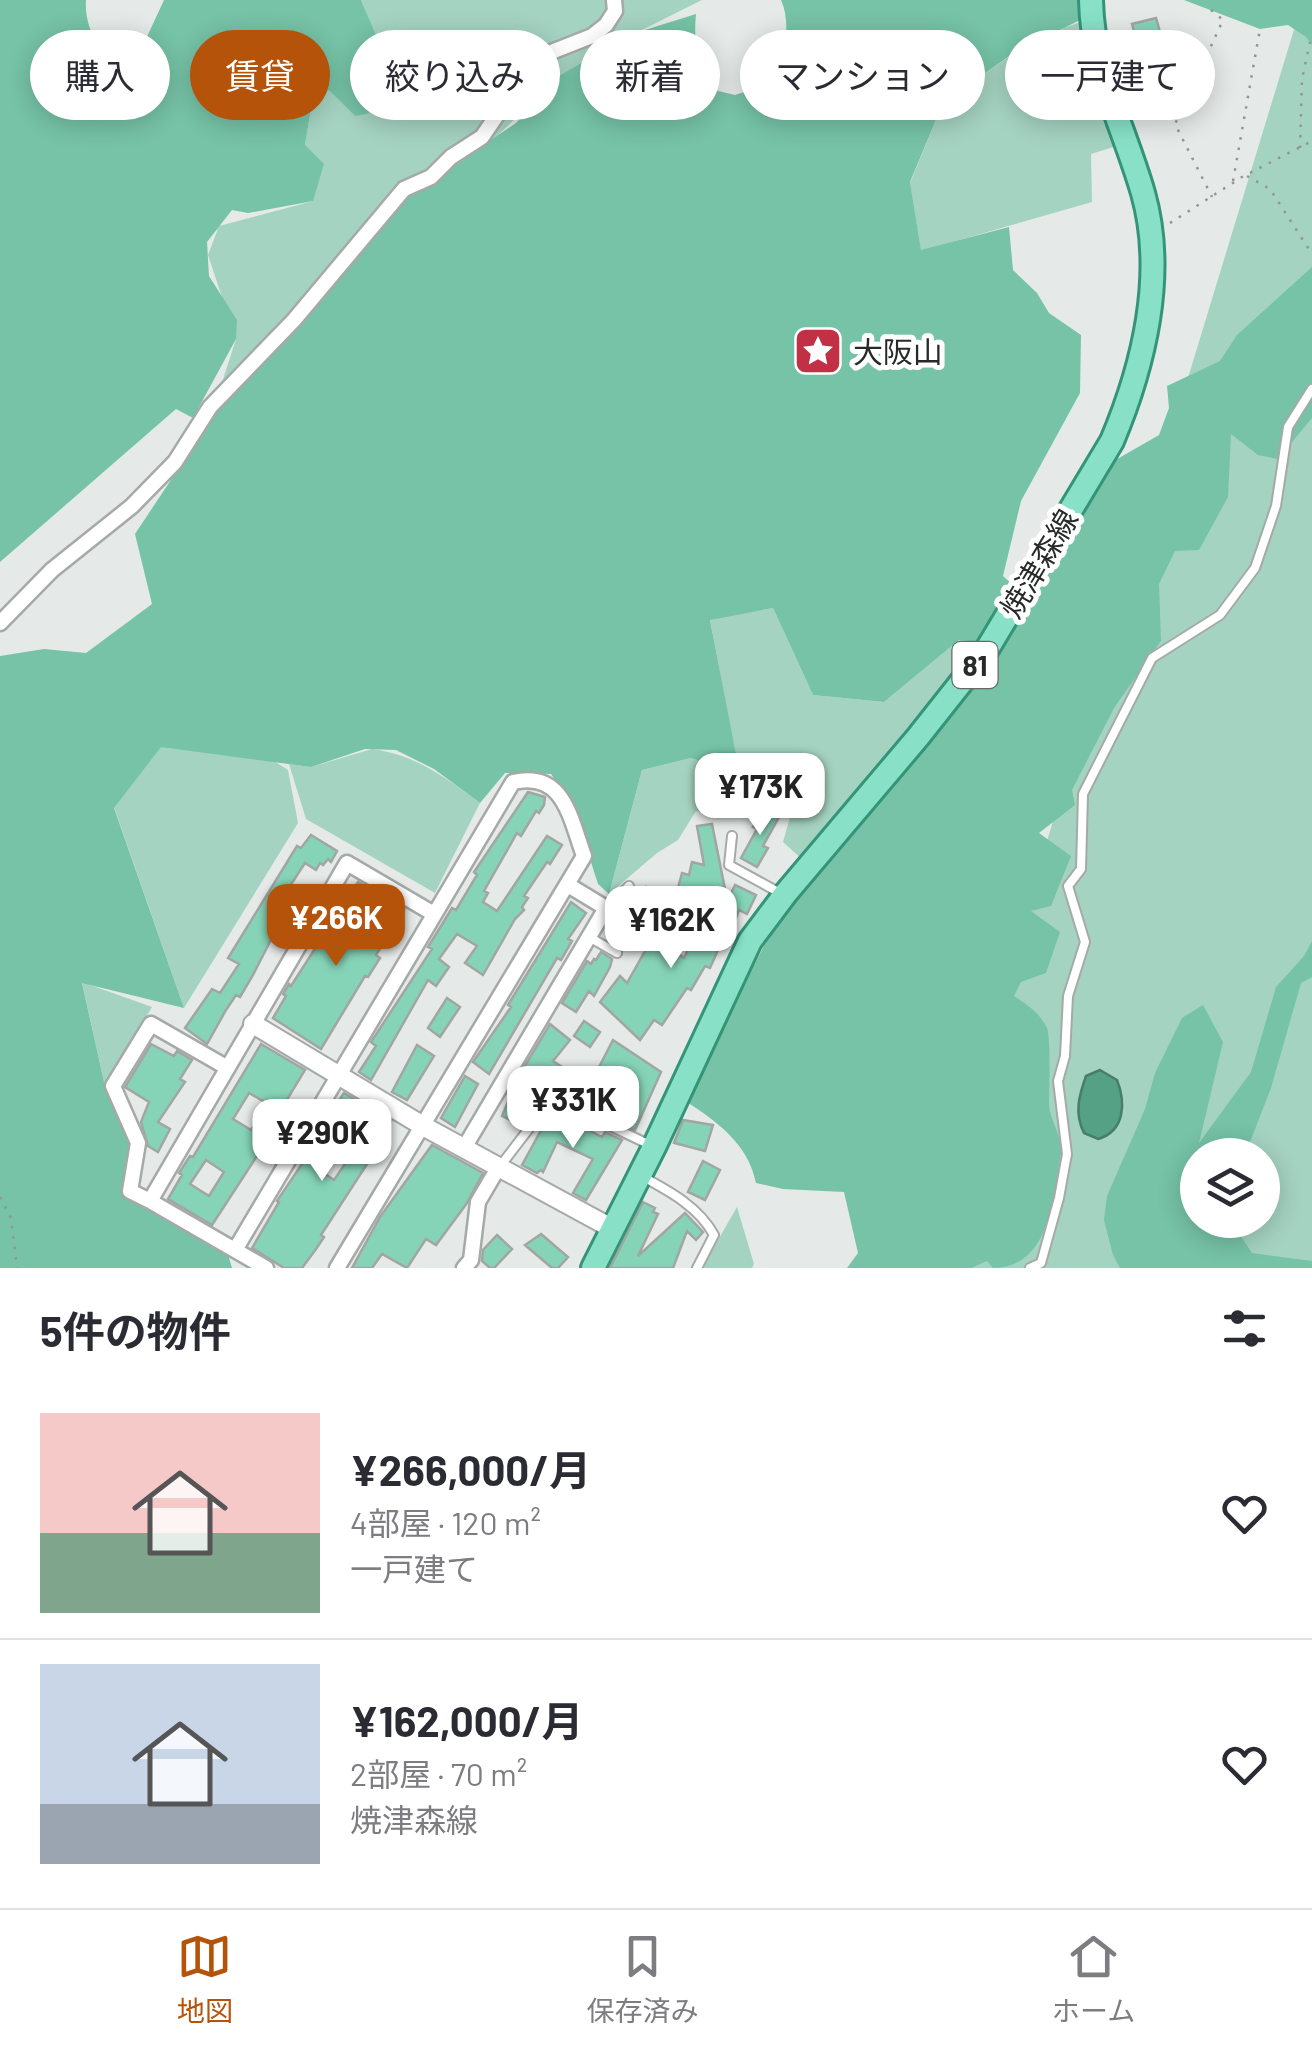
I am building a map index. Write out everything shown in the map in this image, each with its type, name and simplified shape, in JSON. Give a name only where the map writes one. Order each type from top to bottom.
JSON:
[{"type":"main road","name":"焼津森線","points":[[593,1268],[750,941],[986,651],[1112,441],[1126,409],[1145,330],[1154,252],[1144,195],[1101,76],[1092,31],[1091,0]]},
{"type":"street","points":[[0,623],[52,570],[132,506],[175,462],[210,407],[294,320],[404,189],[431,177],[451,157],[482,137],[536,58],[592,36],[606,25],[615,10],[614,0]]},
{"type":"street","points":[[235,1250],[513,782],[530,778],[548,783],[565,803],[584,856],[337,1268]]},
{"type":"street","points":[[150,1200],[347,863],[434,914]]},
{"type":"street","points":[[464,1148],[606,908],[568,885]]},
{"type":"street","points":[[226,1068],[151,1024],[113,1086],[138,1143],[130,1190],[266,1268]]},
{"type":"street","points":[[253,1024],[423,1126],[613,1229]]},
{"type":"street","points":[[464,1268],[470,1260],[478,1202],[498,1168]]},
{"type":"lane","points":[[1030,1268],[1041,1262],[1067,1154],[1058,1081],[1065,1056],[1068,996],[1084,942],[1068,886],[1081,870],[1083,794],[1152,658],[1220,615],[1255,568],[1276,506],[1288,427],[1312,389]]},
{"type":"lane","points":[[732,836],[729,865],[784,895]]},
{"type":"lane","points":[[606,908],[629,886]]},
{"type":"lane","points":[[588,937],[617,953]]},
{"type":"lane","points":[[577,1110],[654,1147]]},
{"type":"lane","points":[[498,1168],[534,1122]]},
{"type":"lane","points":[[640,1175],[681,1198],[710,1227],[714,1235],[697,1268]]},
{"type":"path","points":[[1211,10],[1223,20],[1175,124],[1212,197]]},
{"type":"path","points":[[1232,183],[1260,29]]},
{"type":"path","points":[[1300,150],[1302,79],[1310,42]]},
{"type":"path","points":[[1150,231],[1178,220],[1232,183],[1312,142]]},
{"type":"path","points":[[1246,175],[1270,188],[1312,254]]},
{"type":"path","points":[[0,1197],[11,1218],[17,1268]]},
{"type":"shaded area","points":[[0,0],[86,0],[91,30],[30,30],[30,120],[170,120],[170,30],[150,30],[164,0],[361,0],[373,30],[350,30],[350,111],[330,91],[330,30],[190,30],[190,120],[309,120],[305,145],[324,164],[313,201],[248,213],[232,210],[207,242],[209,276],[237,320],[236,339],[193,418],[176,409],[0,562]]},
{"type":"shaded area","points":[[361,0],[702,0],[642,30],[580,30],[580,66],[560,79],[560,30],[373,30]]},
{"type":"shaded area","points":[[781,0],[1083,0],[1082,19],[1060,30],[1005,30],[1005,59],[985,73],[985,30],[786,30]]},
{"type":"shaded area","points":[[1184,0],[1312,0],[1312,45],[1288,25],[1260,29]]},
{"type":"shaded area","points":[[1303,0],[1312,0],[1312,1268],[917,1268]]},
{"type":"shaded area","points":[[696,14],[695,30],[645,30]]},
{"type":"shaded area","points":[[1089,19],[1092,30],[1061,30]]},
{"type":"shaded area","points":[[1005,59],[1005,120],[1114,120],[1120,145],[1091,154],[1092,202],[921,251],[910,183],[936,120],[985,120],[985,73]]},
{"type":"shaded area","points":[[580,64],[580,120],[720,120],[720,91],[740,93],[740,120],[936,120],[910,182],[921,250],[1009,227],[1013,270],[1037,293],[1049,313],[1081,335],[1080,393],[1021,501],[1003,576],[1018,590],[1093,473],[1159,435],[1169,408],[1167,386],[1220,361],[1237,335],[1312,267],[1312,418],[1278,459],[1258,455],[1231,434],[1228,497],[1199,550],[1175,551],[1159,584],[1161,641],[1114,708],[1072,790],[1075,805],[1039,833],[1071,856],[1051,906],[1031,911],[1060,932],[1046,973],[1021,982],[1014,996],[1037,1013],[1047,1028],[1049,1109],[1061,1148],[1051,1209],[1041,1238],[1033,1250],[1009,1266],[993,1268],[987,1261],[971,1268],[847,1268],[858,1253],[844,1192],[783,1189],[756,1183],[738,1145],[719,1125],[684,1100],[782,911],[985,643],[959,640],[884,702],[813,695],[773,608],[710,620],[740,775],[691,758],[642,770],[609,894],[598,884],[574,809],[551,774],[505,773],[480,803],[434,769],[396,750],[365,749],[311,767],[161,747],[114,808],[184,1008],[82,983],[105,1086],[137,1146],[127,1190],[225,1244],[232,1268],[0,1268],[0,656],[44,649],[86,653],[152,604],[135,534],[240,376],[384,213],[519,120],[560,120],[560,75]]},
{"type":"shaded area","points":[[330,90],[350,111],[350,120],[514,120],[216,401],[236,339],[208,255],[219,226],[313,201],[305,145],[309,120],[330,120]]},
{"type":"shaded area","points":[[773,608],[813,695],[884,702],[959,640],[986,643],[805,862],[783,842],[790,817],[744,792],[728,817],[696,811],[678,840],[609,894],[642,770],[691,758],[739,774],[710,619]]},
{"type":"shaded area","points":[[161,746],[274,761],[288,770],[298,823],[184,1008],[114,807]]},
{"type":"shaded area","points":[[372,749],[416,762],[480,803],[435,893],[306,819],[289,764],[311,767]]},
{"type":"shaded area","points":[[1312,941],[1312,977],[1301,983],[1271,1088],[1252,1138],[1203,1138],[1251,1072],[1276,987]]},
{"type":"shaded area","points":[[82,982],[152,1007],[105,1086]]},
{"type":"shaded area","points":[[1203,1005],[1223,1042],[1200,1138],[1180,1138],[1180,1238],[1242,1238],[1252,1253],[1312,1261],[1312,1268],[1120,1268],[1104,1220],[1107,1196],[1145,1109],[1155,1073],[1182,1018]]},
{"type":"shaded area","points":[[1100,1070],[1117,1080],[1122,1107],[1114,1130],[1098,1139],[1084,1133],[1078,1111],[1086,1076]]},
{"type":"shaded area","points":[[737,1207],[752,1268],[702,1268]]},
{"type":"building","points":[[1156,18],[1159,30],[1134,30],[1132,24]]},
{"type":"building","points":[[528,792],[545,797],[544,805],[521,836],[517,833],[484,891],[488,893],[483,902],[497,911],[547,836],[562,845],[524,896],[528,898],[524,910],[483,975],[465,963],[477,946],[457,934],[439,959],[449,967],[436,986],[428,980],[371,1080],[359,1072],[376,1046],[371,1042],[432,949],[428,947],[452,908],[456,910],[477,875],[474,872]]},
{"type":"building","points":[[764,808],[779,817],[757,867],[741,858]]},
{"type":"building","points":[[712,824],[725,889],[678,888],[682,873],[689,875],[692,862],[704,865],[697,826]]},
{"type":"building","points":[[311,835],[337,851],[331,862],[328,859],[323,865],[320,863],[316,870],[305,863],[288,889],[292,892],[277,917],[281,920],[253,975],[240,997],[236,995],[226,1010],[207,1044],[185,1028],[212,989],[220,993],[239,964],[228,958],[297,846],[301,848]]},
{"type":"building","points":[[358,882],[371,890],[358,912],[376,924],[390,901],[404,910],[376,955],[380,958],[321,1049],[273,1018],[289,984]]},
{"type":"building","points":[[735,885],[756,895],[747,914],[739,910],[710,968],[705,966],[662,1025],[654,1020],[640,1040],[600,1002],[620,976],[627,983],[645,951],[642,948],[653,934],[684,958],[694,937],[699,939],[711,910],[721,915]]},
{"type":"building","points":[[646,887],[661,895],[649,921],[633,913]]},
{"type":"building","points":[[571,902],[586,913],[489,1074],[473,1062],[511,1007],[508,1005]]},
{"type":"building","points":[[619,919],[632,926],[620,946],[607,934]]},
{"type":"building","points":[[601,952],[612,959],[610,967],[594,996],[589,991],[576,1012],[562,1003],[587,961],[591,964]]},
{"type":"building","points":[[447,998],[460,1007],[440,1037],[428,1028]]},
{"type":"building","points":[[584,1021],[600,1032],[590,1047],[574,1036]]},
{"type":"building","points":[[550,1024],[570,1040],[553,1061],[573,1074],[557,1098],[537,1085],[519,1124],[502,1116],[520,1074]]},
{"type":"building","points":[[613,1040],[661,1072],[635,1130],[583,1098]]},
{"type":"building","points":[[151,1044],[192,1060],[180,1079],[185,1082],[158,1122],[170,1129],[158,1152],[148,1146],[141,1122],[149,1102],[125,1087]]},
{"type":"building","points":[[261,1044],[305,1070],[277,1116],[281,1119],[212,1225],[168,1199],[182,1175],[179,1173],[193,1157]],"holes":[[[249,1093],[268,1104],[251,1130],[233,1119]],[[206,1160],[224,1172],[209,1196],[190,1184]]]},
{"type":"building","points":[[417,1045],[434,1056],[407,1100],[392,1092]]},
{"type":"building","points":[[465,1076],[478,1084],[455,1127],[441,1118]]},
{"type":"building","points":[[344,1093],[391,1121],[316,1249],[302,1268],[284,1268],[252,1248],[321,1133],[318,1131]],"holes":[[[350,1116],[368,1130],[334,1180],[315,1167]]]},
{"type":"building","points":[[550,1114],[577,1129],[579,1125],[602,1137],[605,1132],[622,1140],[586,1200],[573,1193],[593,1159],[557,1142],[543,1172],[522,1165]]},
{"type":"building","points":[[683,1120],[713,1125],[705,1151],[674,1143]]},
{"type":"building","points":[[432,1145],[483,1173],[467,1203],[436,1245],[426,1239],[407,1268],[382,1254],[372,1268],[352,1268],[380,1217]]},
{"type":"building","points":[[703,1161],[720,1170],[705,1200],[688,1192]]},
{"type":"building","points":[[643,1202],[658,1214],[638,1256],[685,1213],[703,1232],[696,1240],[687,1231],[673,1268],[610,1268]]},
{"type":"building","points":[[541,1234],[568,1257],[558,1268],[552,1268],[525,1245]]},
{"type":"building","points":[[497,1235],[512,1249],[490,1268],[482,1261],[483,1250]]},
{"type":"place","name":"大阪山","points":[[818,351]]}]
